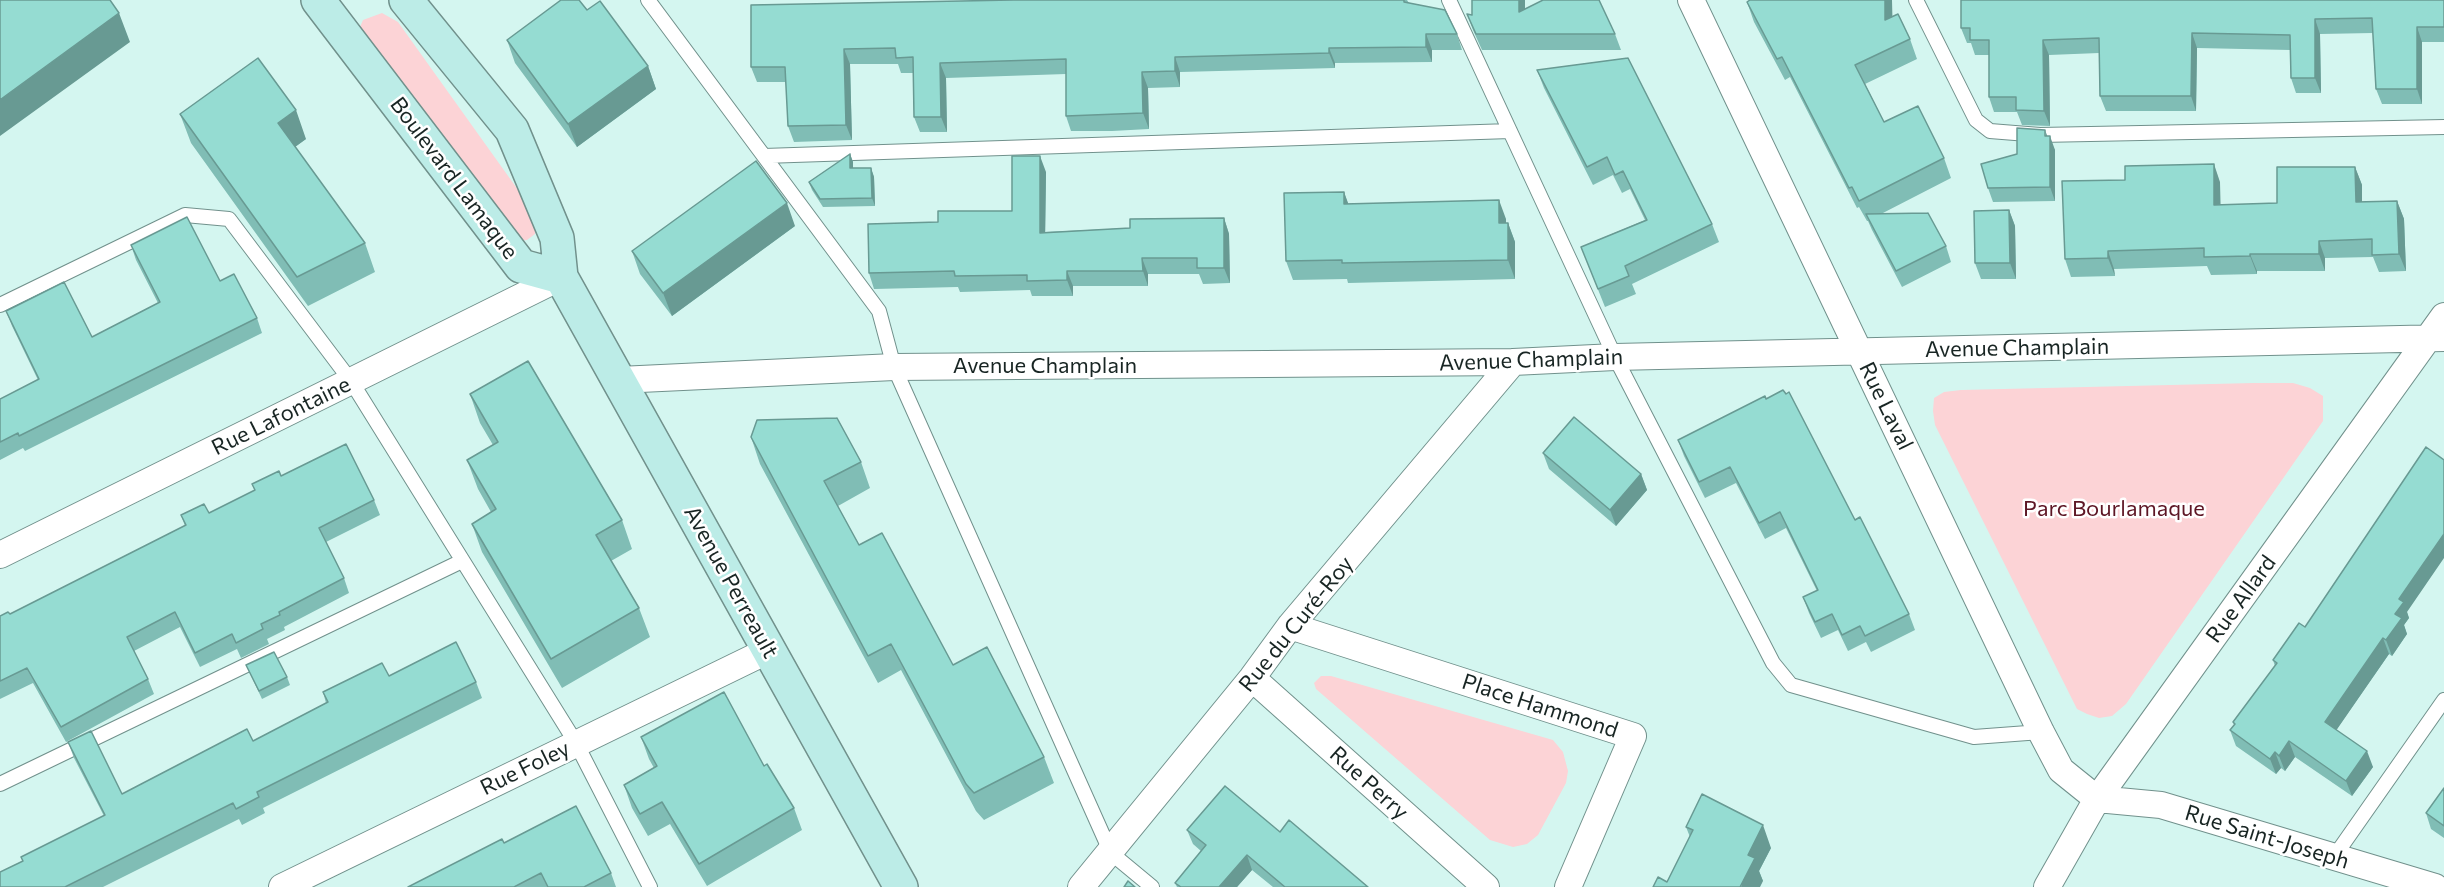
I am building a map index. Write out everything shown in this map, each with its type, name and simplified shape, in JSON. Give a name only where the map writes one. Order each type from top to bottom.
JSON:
[{"type":"street","name":"Boulevard Lamaque","points":[[318,0],[521,266],[561,277]]},
{"type":"street","points":[[406,0],[512,130],[557,238],[561,277]]},
{"type":"street","name":"Rue Laval","points":[[1691,0],[2041,732],[2061,770],[2097,799]]},
{"type":"street","name":"Avenue Perreault","points":[[561,277],[901,887]]},
{"type":"street","name":"Rue Lafontaine","points":[[0,555],[561,277]]},
{"type":"street","name":"Rue Allard","points":[[2047,887],[2097,799],[2436,338],[2444,316]]},
{"type":"street","name":"Avenue Champlain","points":[[619,380],[894,367],[1512,362],[1615,357],[2436,338]]},
{"type":"street","name":"Rue du Curé-Roy","points":[[1081,887],[1252,678],[1290,626],[1512,362]]},
{"type":"street","name":"Place Hammond","points":[[1290,626],[1633,736],[1568,887]]},
{"type":"street","name":"Rue Foley","points":[[282,887],[769,650]]},
{"type":"street","name":"Rue Perry","points":[[1252,678],[1486,887]]},
{"type":"street","name":"Rue Saint-Joseph","points":[[2097,799],[2161,805],[2435,887]]},
{"type":"lane","points":[[648,0],[879,311],[894,367],[1111,853],[1152,887]]},
{"type":"lane","points":[[1449,0],[1615,357],[1773,663],[1791,685],[1974,737],[2041,732]]},
{"type":"lane","points":[[1916,0],[1976,120],[1990,130],[2040,135],[2444,127]]},
{"type":"lane","points":[[764,156],[1510,130]]},
{"type":"lane","points":[[0,304],[185,215],[229,219],[351,381],[576,743],[650,887]]},
{"type":"lane","points":[[0,784],[462,561]]},
{"type":"lane","points":[[2334,857],[2444,700]]},
{"type":"green space","points":[[382,13],[398,22],[536,215],[535,234],[527,240],[520,241],[363,39],[360,27],[363,20]]},
{"type":"green space","name":"Parc Bourlamaque","points":[[2293,383],[2310,388],[2323,396],[2323,421],[2126,704],[2112,716],[2099,718],[2077,709],[1935,425],[1934,398],[1944,392],[1961,390]]},
{"type":"green space","points":[[1321,676],[1331,676],[1553,740],[1563,752],[1568,771],[1566,783],[1538,835],[1527,844],[1513,847],[1490,840],[1316,689],[1314,683]]},
{"type":"building","points":[[0,0],[110,0],[119,13],[0,100]]},
{"type":"building","points":[[561,0],[579,0],[587,10],[600,1],[648,66],[568,124],[507,40]]},
{"type":"building","points":[[1013,0],[1404,0],[1404,2],[1445,10],[1457,34],[1426,34],[1426,47],[1329,48],[1329,53],[1175,57],[1175,71],[1142,72],[1143,113],[1066,116],[1066,59],[940,63],[941,117],[914,117],[913,57],[896,58],[895,48],[844,49],[846,125],[788,126],[785,67],[751,67],[751,5]]},
{"type":"building","points":[[1472,0],[1519,0],[1519,12],[1543,0],[1599,0],[1615,34],[1476,34],[1467,14],[1472,15]]},
{"type":"building","points":[[1750,0],[1885,0],[1885,20],[1898,14],[1910,39],[1855,65],[1884,122],[1918,106],[1944,158],[1859,201],[1852,187],[1849,188],[1782,57],[1777,59],[1747,2]]},
{"type":"building","points":[[1961,0],[2444,0],[2444,27],[2417,27],[2417,89],[2376,89],[2372,18],[2315,19],[2315,78],[2291,78],[2290,35],[2192,33],[2191,96],[2100,96],[2099,38],[2043,40],[2044,111],[2016,110],[2016,97],[1989,97],[1989,40],[1970,40],[1970,28],[1961,28]]},
{"type":"building","points":[[258,58],[296,110],[278,123],[365,243],[297,277],[180,114]]},
{"type":"building","points":[[1628,58],[1712,224],[1625,266],[1629,276],[1598,289],[1581,247],[1647,220],[1623,171],[1615,175],[1607,157],[1587,167],[1537,70]]},
{"type":"building","points":[[2017,128],[2045,130],[2045,136],[2050,136],[2050,187],[1988,188],[1981,164],[2017,154]]},
{"type":"building","points":[[850,154],[850,168],[871,168],[872,198],[820,199],[809,182]]},
{"type":"building","points":[[1012,156],[1040,156],[1040,233],[1130,228],[1130,219],[1224,218],[1224,268],[1197,268],[1197,258],[1142,258],[1143,271],[1067,271],[1067,280],[1027,281],[1027,275],[955,276],[954,271],[869,273],[868,224],[938,222],[938,211],[1012,211]]},
{"type":"building","points":[[756,161],[787,203],[663,293],[632,251]]},
{"type":"building","points":[[2214,164],[2214,205],[2277,203],[2277,167],[2355,167],[2356,202],[2397,201],[2399,254],[2372,255],[2372,239],[2319,241],[2319,254],[2204,257],[2204,248],[2108,251],[2108,258],[2065,259],[2062,181],[2125,180],[2125,166]]},
{"type":"building","points":[[1344,192],[1344,204],[1499,200],[1499,223],[1508,223],[1508,260],[1342,263],[1342,260],[1286,261],[1284,193]]},
{"type":"building","points":[[2009,210],[2010,263],[1975,263],[1974,211]]},
{"type":"building","points":[[1928,213],[1946,246],[1896,271],[1866,214]]},
{"type":"building","points":[[187,217],[220,281],[234,274],[257,318],[19,436],[18,433],[0,442],[0,399],[39,379],[6,311],[64,282],[92,337],[160,302],[131,245]]},
{"type":"building","points":[[528,361],[622,520],[596,535],[639,608],[551,659],[472,524],[496,509],[467,460],[498,442],[470,394]]},
{"type":"building","points":[[1783,390],[1786,394],[1789,392],[1855,520],[1860,517],[1909,614],[1865,636],[1860,626],[1842,635],[1832,614],[1815,622],[1803,597],[1818,590],[1780,512],[1759,523],[1730,467],[1699,482],[1678,440],[1765,396],[1766,399]]},
{"type":"building","points":[[1574,417],[1641,474],[1610,510],[1543,453]]},
{"type":"building","points":[[837,418],[861,462],[824,481],[859,545],[882,533],[953,665],[987,647],[1044,757],[974,793],[966,784],[891,644],[868,656],[751,437],[757,420]]},
{"type":"building","points":[[346,444],[374,500],[319,528],[344,578],[279,612],[280,615],[261,624],[263,629],[236,643],[232,634],[195,653],[175,612],[127,637],[148,679],[61,727],[27,668],[0,681],[0,616],[8,612],[10,614],[186,525],[181,515],[204,504],[209,513],[255,490],[252,484],[279,471],[281,476]]},
{"type":"building","points":[[2426,447],[2444,460],[2444,534],[2399,599],[2404,602],[2395,614],[2402,618],[2386,640],[2383,638],[2325,722],[2367,751],[2346,781],[2289,741],[2279,756],[2275,752],[2270,759],[2230,730],[2235,724],[2233,722],[2277,663],[2273,660],[2299,623],[2305,627]]},
{"type":"building","points":[[456,642],[476,682],[257,792],[259,797],[236,809],[233,803],[65,887],[0,887],[0,872],[23,861],[21,857],[105,815],[68,742],[91,731],[122,794],[247,729],[253,741],[328,702],[323,692],[382,663],[389,676]]},
{"type":"building","points":[[274,652],[287,677],[259,691],[246,665]]},
{"type":"building","points":[[724,692],[764,766],[767,764],[794,808],[699,864],[662,802],[640,814],[624,785],[657,766],[641,737]]},
{"type":"building","points":[[1225,786],[1280,832],[1289,820],[1368,887],[1285,887],[1247,855],[1219,887],[1181,887],[1175,883],[1206,845],[1187,830]]},
{"type":"building","points":[[2444,788],[2444,826],[2426,813]]},
{"type":"building","points":[[1702,794],[1763,825],[1748,855],[1755,858],[1740,887],[1653,887],[1658,877],[1667,882],[1693,830],[1686,827]]},
{"type":"building","points":[[576,806],[611,873],[584,887],[548,887],[541,873],[514,887],[408,887],[502,839],[504,843]]},
{"type":"building","points":[[1128,881],[1135,887],[1124,887]]}]
